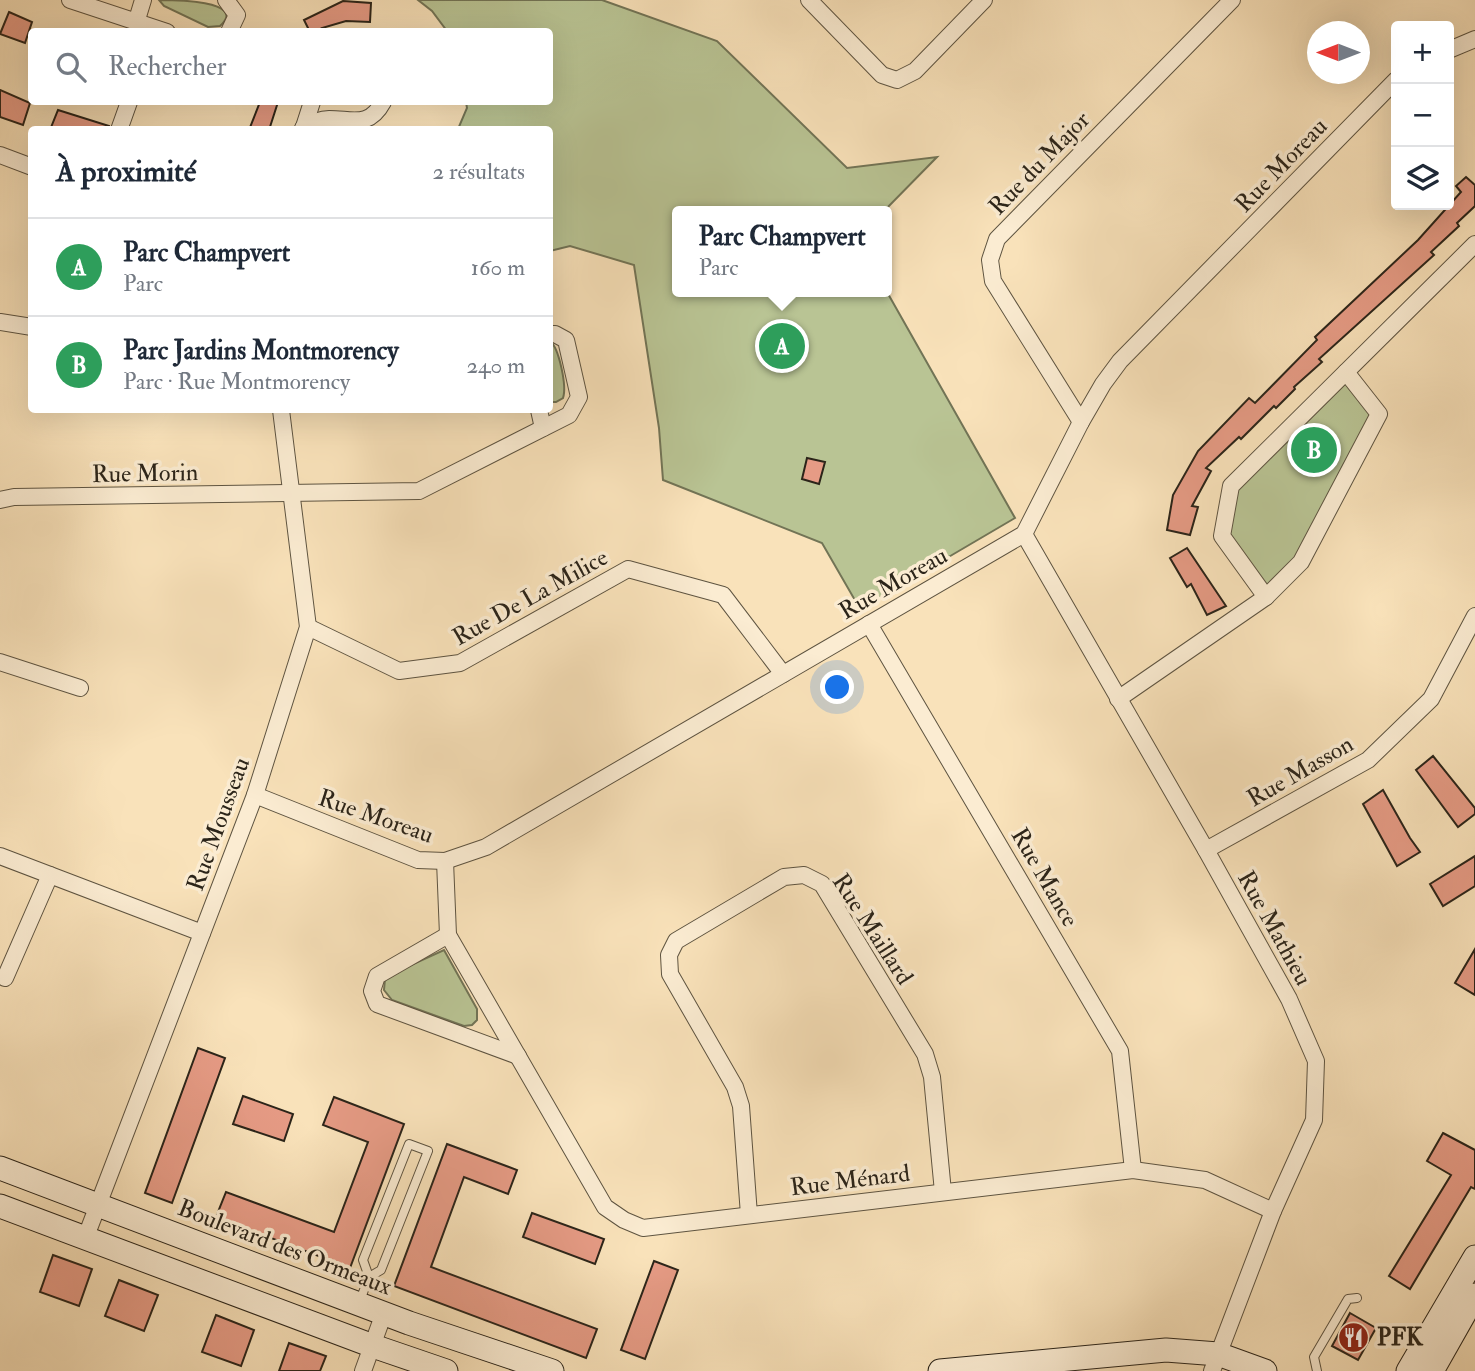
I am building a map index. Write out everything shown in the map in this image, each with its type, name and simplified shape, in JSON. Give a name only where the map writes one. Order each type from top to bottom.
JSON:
[{"type":"street","points":[[69,0],[150,28]]},
{"type":"street","points":[[136,23],[143,0]]},
{"type":"street","points":[[226,0],[237,15],[231,28]]},
{"type":"street","points":[[809,0],[882,75],[897,80],[915,71],[984,0]]},
{"type":"street","name":"Rue du Major","points":[[1081,422],[993,281],[990,260],[997,239],[1232,0]]},
{"type":"street","points":[[1454,48],[1475,38]]},
{"type":"street","name":"Rue Moreau","points":[[255,795],[418,860],[445,861],[485,847],[1024,534],[1081,422],[1103,384],[1121,361],[1392,84]]},
{"type":"street","points":[[121,126],[128,105]]},
{"type":"street","points":[[304,126],[311,105]]},
{"type":"street","points":[[308,126],[327,119],[349,122],[367,119],[381,105]]},
{"type":"street","points":[[0,155],[28,166]]},
{"type":"street","points":[[1266,597],[1222,536],[1231,486],[1475,244]]},
{"type":"street","points":[[0,322],[28,326]]},
{"type":"street","name":"Rue Morin","points":[[0,500],[14,497],[419,491],[569,415],[579,397],[566,340],[553,334]]},
{"type":"street","points":[[1118,699],[1266,597],[1301,562],[1379,414],[1346,372]]},
{"type":"street","name":"Rue Mousseau","points":[[85,1239],[255,795],[308,627],[281,413]]},
{"type":"street","points":[[540,413],[543,428]]},
{"type":"street","name":"Rue Mathieu","points":[[1024,534],[1289,999],[1316,1061],[1314,1120],[1273,1211],[1215,1362]]},
{"type":"street","name":"Rue De La Milice","points":[[308,627],[399,671],[460,663],[628,569],[723,595],[783,674]]},
{"type":"street","name":"Rue Masson","points":[[1206,850],[1368,760],[1431,699],[1475,616]]},
{"type":"street","name":"Rue Mance","points":[[869,624],[1121,1051],[1133,1170]]},
{"type":"street","points":[[0,662],[80,688]]},
{"type":"street","points":[[0,856],[202,933]]},
{"type":"street","name":"Rue Ménard","points":[[445,861],[448,935],[605,1207],[624,1220],[643,1228],[1133,1170],[1205,1180],[1273,1211]]},
{"type":"street","points":[[5,978],[50,875]]},
{"type":"street","name":"Rue Maillard","points":[[750,1215],[741,1106],[735,1087],[670,974],[669,954],[676,941],[784,877],[804,875],[822,884],[925,1054],[932,1077],[943,1192]]},
{"type":"street","points":[[448,935],[377,976],[372,991],[377,1004],[518,1056]]},
{"type":"street","name":"Boulevard des Ormeaux","points":[[0,1168],[384,1313],[552,1371]]},
{"type":"street","points":[[0,1206],[446,1371]]},
{"type":"street","points":[[1408,1371],[1475,1257]]},
{"type":"street","points":[[1432,1371],[1475,1295]]},
{"type":"street","points":[[363,1371],[384,1313]]},
{"type":"street","points":[[940,1371],[1166,1350],[1265,1371]]},
{"type":"lane","points":[[359,1303],[369,1277],[381,1270],[428,1151],[409,1144],[363,1260],[369,1277]]},
{"type":"lane","points":[[1317,1371],[1314,1357],[1348,1299],[1357,1298]]},
{"type":"green space","points":[[159,0],[217,6],[224,11],[226,17],[220,26],[208,27],[164,6]]},
{"type":"green space","points":[[418,0],[602,0],[717,41],[847,168],[937,157],[889,206],[672,206],[672,297],[890,297],[1015,518],[860,609],[822,543],[663,480],[659,428],[634,265],[570,246],[553,250],[553,126],[459,126],[466,105],[553,105],[553,28],[445,28],[432,11]]},
{"type":"green space","points":[[553,345],[564,385],[563,398],[553,402]]},
{"type":"green space","points":[[1346,372],[1379,414],[1301,562],[1266,597],[1222,536],[1231,486]]},
{"type":"green space","points":[[444,950],[477,1009],[477,1020],[472,1025],[464,1026],[392,1000],[384,990],[385,979],[389,975]]},
{"type":"building","points":[[343,1],[371,3],[370,22],[346,21],[322,28],[308,28],[304,20]]},
{"type":"building","points":[[9,12],[32,22],[25,43],[0,34]]},
{"type":"building","points":[[0,90],[29,105],[23,125],[0,117]]},
{"type":"building","points":[[259,105],[277,105],[270,126],[251,126]]},
{"type":"building","points":[[58,110],[109,126],[52,126]]},
{"type":"building","points":[[1466,177],[1475,185],[1475,206],[1457,223],[1459,226],[1431,252],[1434,255],[1319,359],[1322,362],[1294,387],[1276,408],[1274,406],[1241,439],[1239,437],[1206,468],[1211,471],[1192,506],[1198,507],[1190,535],[1167,530],[1173,495],[1198,451],[1249,398],[1255,403],[1317,340],[1315,337],[1418,240],[1445,210],[1454,210],[1454,200],[1461,192],[1456,186]]},
{"type":"building","points":[[807,458],[825,462],[819,484],[802,479]]},
{"type":"building","points":[[1187,548],[1226,606],[1207,615],[1191,584],[1187,587],[1170,558]]},
{"type":"building","points":[[1433,756],[1475,808],[1475,814],[1458,827],[1416,770]]},
{"type":"building","points":[[1383,790],[1420,852],[1397,866],[1363,804]]},
{"type":"building","points":[[1475,856],[1475,886],[1443,906],[1430,884]]},
{"type":"building","points":[[1475,949],[1475,995],[1455,983]]},
{"type":"building","points":[[198,1048],[225,1058],[172,1203],[145,1193]]},
{"type":"building","points":[[243,1096],[293,1114],[284,1141],[233,1124]]},
{"type":"building","points":[[334,1097],[404,1124],[350,1268],[216,1217],[226,1192],[334,1232],[368,1142],[323,1125]]},
{"type":"building","points":[[1443,1133],[1475,1150],[1475,1189],[1471,1187],[1410,1289],[1389,1276],[1451,1175],[1427,1161]]},
{"type":"building","points":[[447,1144],[517,1170],[508,1194],[464,1177],[431,1267],[597,1329],[586,1358],[394,1286]]},
{"type":"building","points":[[532,1213],[604,1239],[595,1264],[523,1237]]},
{"type":"building","points":[[53,1255],[92,1269],[79,1306],[40,1292]]},
{"type":"building","points":[[654,1261],[678,1270],[645,1359],[621,1350]]},
{"type":"building","points":[[119,1280],[158,1295],[144,1331],[105,1316]]},
{"type":"building","name":"PFK","points":[[1350,1313],[1376,1328],[1358,1360],[1332,1346]]},
{"type":"building","points":[[216,1315],[254,1330],[241,1366],[202,1352]]},
{"type":"building","points":[[289,1343],[326,1356],[320,1371],[279,1371]]},
{"type":"place","name":"Parc Champvert","points":[[782,346]]},
{"type":"place","name":"Parc Jardins Montmorency","points":[[1314,450]]},
{"type":"place","name":"PFK","points":[[1354,1337]]}]
